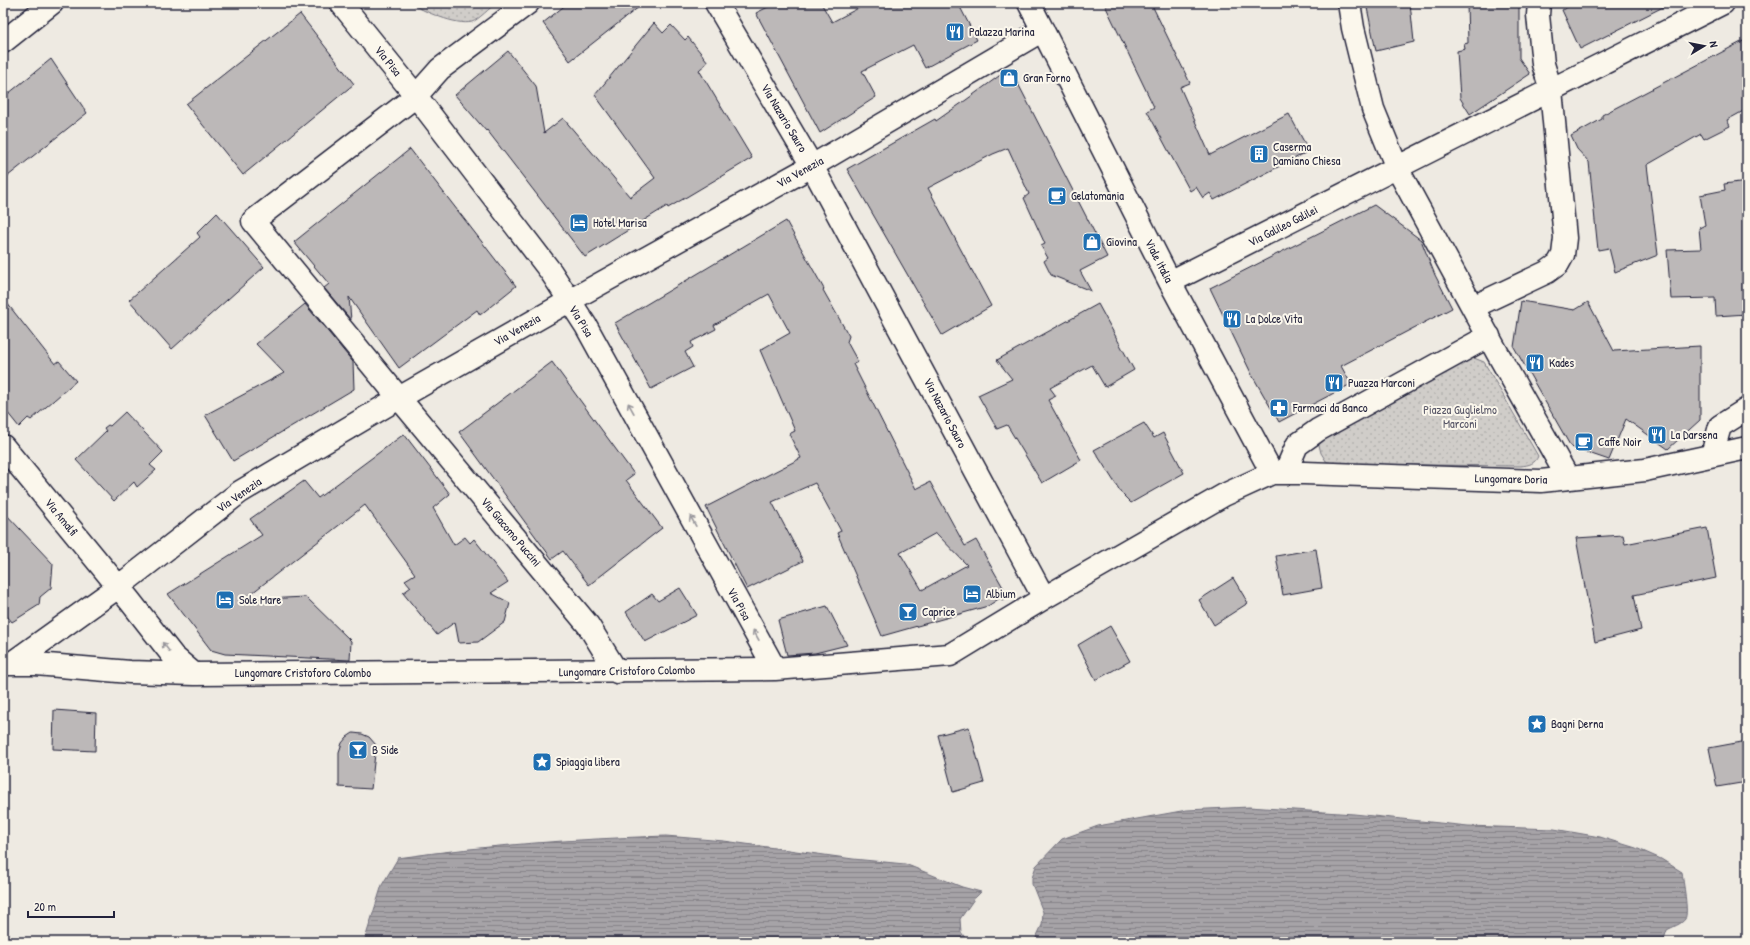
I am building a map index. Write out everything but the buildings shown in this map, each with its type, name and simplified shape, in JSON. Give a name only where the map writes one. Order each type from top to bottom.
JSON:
[{"type":"street","points":[[3,42],[52,3]]},
{"type":"street","name":"Via Pisa","points":[[341,3],[416,96],[551,272],[586,326],[775,670]]},
{"type":"street","points":[[416,96],[440,69],[528,3]]},
{"type":"street","name":"Viale Italia","points":[[1029,3],[1170,282],[1278,473]]},
{"type":"street","points":[[1349,3],[1353,28],[1373,109],[1397,168],[1489,336],[1501,361],[1568,478]]},
{"type":"street","points":[[1473,307],[1547,272],[1558,264],[1563,255],[1565,238],[1551,90],[1543,64],[1538,15],[1539,3]]},
{"type":"street","name":"Via Galileo Galilei","points":[[1170,282],[1723,3]]},
{"type":"street","name":"Via Nazario Sauro","points":[[724,6],[812,166],[1044,598]]},
{"type":"street","name":"Via Venezia","points":[[8,663],[118,587],[240,492],[398,398],[812,166],[1043,30]]},
{"type":"street","name":"Via Giacomo Puccini","points":[[416,96],[253,221],[398,398],[588,624],[617,672]]},
{"type":"street","points":[[1044,598],[1224,495],[1278,473],[1298,445],[1318,430],[1489,336]]},
{"type":"street","points":[[1712,456],[1720,426],[1747,409]]},
{"type":"street","name":"Via Amalfi","points":[[3,446],[118,587]]},
{"type":"street","name":"Lungomare Doria","points":[[1278,473],[1542,481],[1644,470],[1747,448]]},
{"type":"street","points":[[118,587],[173,656],[194,674]]},
{"type":"street","name":"Lungomare Cristoforo Colombo","points":[[8,663],[130,672],[194,674],[775,670],[950,655],[1044,598]]},
{"type":"green space","points":[[410,3],[496,3],[475,21],[465,23],[440,17]]},
{"type":"green space","name":"Piazza Guglielmo Marconi","points":[[1474,358],[1484,362],[1538,456],[1537,459],[1529,465],[1335,464],[1326,461],[1321,453],[1319,445],[1324,438],[1461,362]]},
{"type":"shaded area","points":[[1249,807],[1354,814],[1468,826],[1554,829],[1600,837],[1636,848],[1661,859],[1682,872],[1686,904],[1685,919],[1667,930],[1663,942],[1034,942],[1042,925],[1043,912],[1032,884],[1032,878],[1036,866],[1062,839],[1098,826],[1187,810]]},
{"type":"shaded area","points":[[666,836],[724,841],[853,859],[905,864],[962,887],[981,892],[974,899],[960,919],[961,932],[968,942],[364,942],[382,885],[398,858],[431,853],[532,843]]},
{"type":"place","name":"Palazza Marina","points":[[955,32]]},
{"type":"place","name":"Gran Forno","points":[[1009,78]]},
{"type":"place","name":"Caserma Damiano Chiesa","points":[[1259,154]]},
{"type":"place","name":"Gelatomania","points":[[1057,196]]},
{"type":"place","name":"Hotel Marisa","points":[[579,223]]},
{"type":"place","name":"Giovina","points":[[1092,242]]},
{"type":"place","name":"La Dolce Vita","points":[[1232,319]]},
{"type":"place","name":"Kades","points":[[1535,363]]},
{"type":"place","name":"Puazza Marconi","points":[[1334,383]]},
{"type":"place","name":"Farmaci da Banco","points":[[1279,408]]},
{"type":"place","name":"La Darsena","points":[[1657,435]]},
{"type":"place","name":"Caffe Noir","points":[[1584,442]]},
{"type":"place","name":"Albium","points":[[972,594]]},
{"type":"place","name":"Sole Mare","points":[[225,600]]},
{"type":"place","name":"Caprice","points":[[908,612]]},
{"type":"place","name":"Bagni Derna","points":[[1537,724]]},
{"type":"place","name":"B Side","points":[[358,750]]},
{"type":"place","name":"Spiaggia libera","points":[[542,762]]}]
